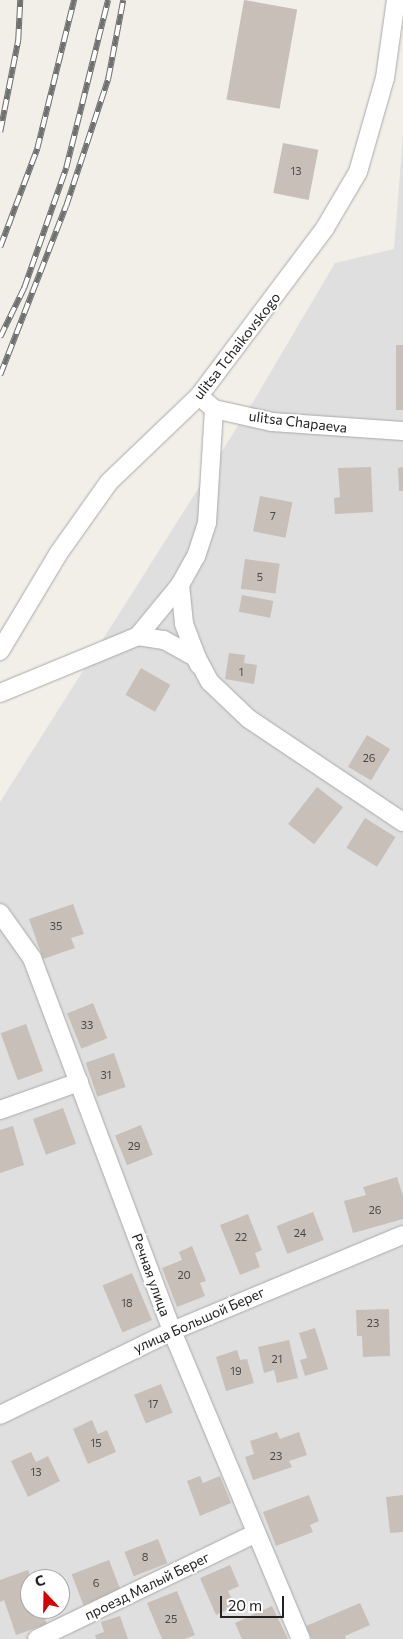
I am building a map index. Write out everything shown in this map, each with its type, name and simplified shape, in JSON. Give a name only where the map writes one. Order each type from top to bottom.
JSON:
[{"type":"street","name":"ulitsa Tchaikovskogo","points":[[0,651],[58,554],[109,482],[199,396],[325,228],[358,172],[385,78],[396,0]]},
{"type":"street","name":"ulitsa Chapaeva","points":[[199,396],[214,409],[272,422],[403,431]]},
{"type":"street","points":[[0,693],[138,636],[180,585],[196,556],[207,523],[214,409]]},
{"type":"street","points":[[180,585],[184,624],[210,682]]},
{"type":"street","points":[[138,636],[164,640],[194,657],[210,682],[249,719],[403,822]]},
{"type":"street","name":"Речная улица","points":[[0,913],[32,958],[172,1331],[301,1639]]},
{"type":"street","points":[[0,1110],[80,1082]]},
{"type":"street","name":"улица Большой Берег","points":[[0,1415],[172,1331],[403,1236]]},
{"type":"street","name":"проезд Малый Берег","points":[[38,1639],[256,1533]]},
{"type":"shaded area","points":[[403,135],[403,1639],[0,1639],[0,802],[253,402],[335,263],[394,249]]},
{"type":"building","points":[[244,0],[297,9],[280,109],[226,99]]},
{"type":"building","points":[[283,143],[318,150],[309,200],[273,193]]},
{"type":"building","points":[[396,345],[403,345],[403,410],[396,410]]},
{"type":"building","points":[[371,467],[373,512],[335,514],[334,498],[340,497],[338,468]]},
{"type":"building","points":[[403,467],[403,491],[399,491],[398,468]]},
{"type":"building","points":[[260,496],[292,502],[286,538],[253,531]]},
{"type":"building","points":[[245,559],[280,564],[275,594],[241,589]]},
{"type":"building","points":[[242,595],[273,601],[270,618],[239,612]]},
{"type":"building","points":[[229,653],[245,655],[244,663],[257,665],[254,684],[225,679]]},
{"type":"building","points":[[141,668],[170,685],[155,712],[126,695]]},
{"type":"building","points":[[367,735],[390,749],[371,781],[348,767]]},
{"type":"building","points":[[317,787],[343,807],[314,844],[288,824]]},
{"type":"building","points":[[365,818],[396,837],[377,867],[346,848]]},
{"type":"building","points":[[73,904],[84,934],[71,938],[75,948],[43,959],[29,919]]},
{"type":"building","points":[[93,1003],[107,1038],[81,1049],[67,1013]]},
{"type":"building","points":[[26,1024],[43,1071],[18,1080],[1,1033]]},
{"type":"building","points":[[114,1053],[126,1087],[97,1097],[86,1063]]},
{"type":"building","points":[[63,1108],[76,1144],[46,1155],[33,1119]]},
{"type":"building","points":[[141,1125],[153,1155],[127,1165],[115,1135]]},
{"type":"building","points":[[13,1126],[24,1165],[0,1173],[0,1130]]},
{"type":"building","points":[[397,1177],[403,1196],[403,1219],[353,1233],[344,1201],[366,1195],[363,1187]]},
{"type":"building","points":[[313,1212],[324,1240],[287,1254],[277,1226]]},
{"type":"building","points":[[248,1214],[262,1250],[255,1253],[260,1267],[240,1275],[220,1225]]},
{"type":"building","points":[[192,1246],[206,1281],[200,1283],[205,1296],[177,1307],[162,1268],[182,1260],[179,1252]]},
{"type":"building","points":[[132,1273],[152,1320],[122,1332],[103,1286]]},
{"type":"building","points":[[389,1309],[390,1356],[363,1357],[362,1336],[357,1336],[356,1310]]},
{"type":"building","points":[[315,1328],[328,1369],[305,1376],[300,1360],[307,1358],[299,1333]]},
{"type":"building","points":[[289,1340],[298,1378],[277,1383],[274,1370],[264,1373],[258,1347]]},
{"type":"building","points":[[237,1350],[240,1360],[247,1359],[254,1383],[226,1391],[216,1357]]},
{"type":"building","points":[[161,1384],[173,1413],[146,1424],[134,1395]]},
{"type":"building","points":[[92,1420],[98,1434],[107,1430],[116,1452],[88,1464],[73,1429]]},
{"type":"building","points":[[277,1432],[280,1439],[299,1432],[307,1455],[289,1461],[292,1467],[253,1480],[245,1457],[254,1454],[250,1441]]},
{"type":"building","points":[[31,1452],[36,1462],[48,1456],[60,1481],[28,1497],[11,1461]]},
{"type":"building","points":[[200,1476],[203,1483],[220,1476],[231,1503],[200,1516],[187,1481]]},
{"type":"building","points":[[309,1495],[319,1521],[310,1525],[313,1532],[276,1546],[263,1512]]},
{"type":"building","points":[[403,1495],[403,1532],[390,1533],[386,1497]]},
{"type":"building","points":[[158,1539],[167,1563],[134,1576],[124,1552]]},
{"type":"building","points":[[109,1560],[121,1591],[83,1605],[72,1574]]},
{"type":"building","points":[[230,1565],[239,1586],[228,1591],[235,1606],[216,1615],[200,1578]]},
{"type":"building","points":[[20,1573],[20,1619],[45,1619],[47,1624],[16,1635],[4,1600],[0,1602],[0,1580]]},
{"type":"building","points":[[177,1591],[195,1635],[184,1639],[162,1639],[147,1603]]},
{"type":"building","points":[[360,1603],[370,1625],[345,1636],[346,1639],[312,1639],[306,1626]]},
{"type":"building","points":[[272,1606],[288,1639],[242,1639],[235,1623]]},
{"type":"building","points":[[120,1616],[128,1639],[96,1639],[95,1635],[104,1632],[101,1622]]},
{"type":"railway","points":[[0,132],[18,40],[20,0]]},
{"type":"railway","points":[[0,247],[37,149],[74,0]]},
{"type":"railway","points":[[0,337],[24,288],[66,168],[108,0]]},
{"type":"railway","points":[[0,375],[66,206],[108,79],[123,0]]}]
